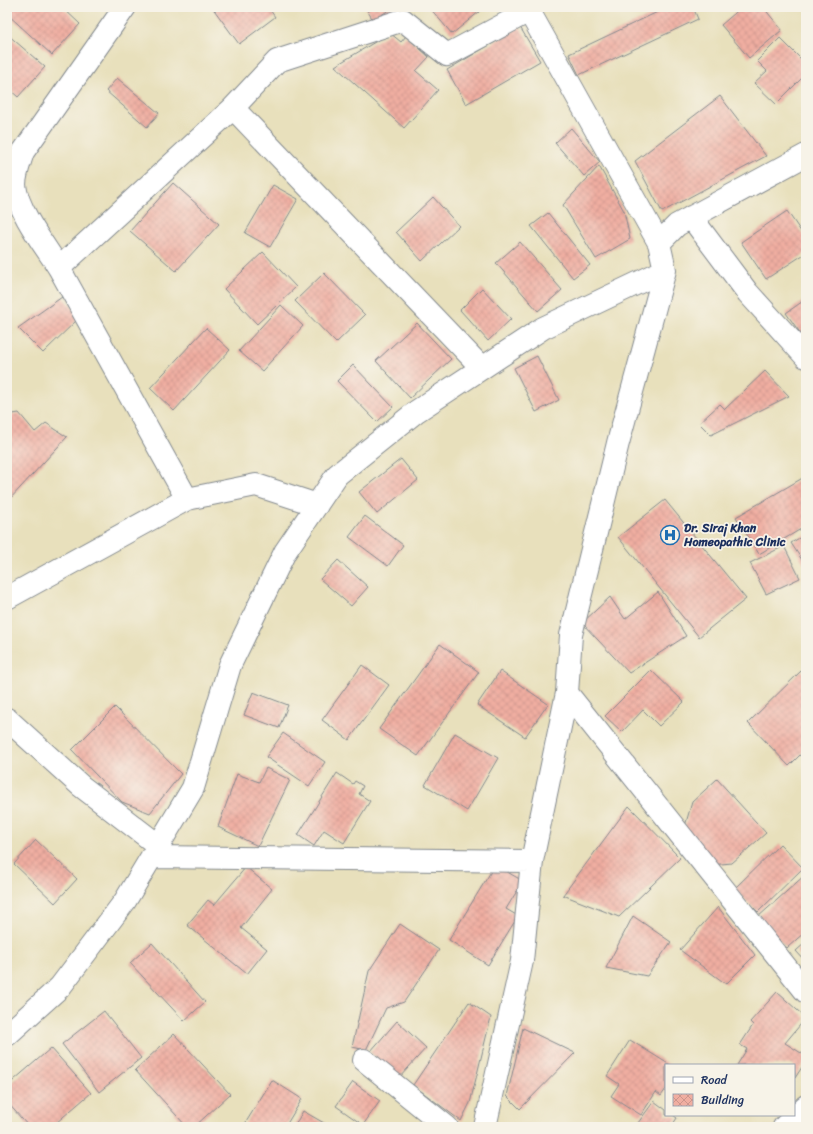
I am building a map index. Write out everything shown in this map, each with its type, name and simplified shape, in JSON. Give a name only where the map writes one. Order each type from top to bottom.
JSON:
[{"type":"street","points":[[125,7],[23,152],[15,184],[18,202],[59,268],[187,499]]},
{"type":"street","points":[[59,268],[233,108],[277,61],[403,20],[447,55],[530,9],[659,243],[666,270],[618,443],[571,634],[568,693],[532,861],[522,961],[485,1127]]},
{"type":"street","points":[[233,108],[482,368]]},
{"type":"street","points":[[659,243],[677,225],[806,155]]},
{"type":"street","points":[[691,217],[748,293],[806,357]]},
{"type":"street","points":[[7,1035],[60,987],[126,901],[194,788],[230,665],[285,552],[338,475],[417,411],[544,328],[666,270]]},
{"type":"street","points":[[7,598],[187,499],[256,485],[317,505]]},
{"type":"street","points":[[568,693],[806,992]]},
{"type":"street","points":[[7,719],[155,852],[532,861]]},
{"type":"street","points":[[364,1060],[447,1127]]},
{"type":"street","points":[[784,1127],[806,1106]]},
{"type":"building","points":[[7,7],[62,7],[80,24],[52,55],[7,14]]},
{"type":"building","points":[[212,7],[268,7],[275,17],[239,44]]},
{"type":"building","points":[[365,7],[394,7],[373,20]]},
{"type":"building","points":[[429,7],[485,7],[452,34]]},
{"type":"building","points":[[668,7],[693,7],[698,19],[579,75],[569,54]]},
{"type":"building","points":[[742,7],[763,7],[782,30],[749,58],[721,25]]},
{"type":"building","points":[[520,27],[540,61],[466,104],[447,70]]},
{"type":"building","points":[[390,33],[401,42],[406,36],[429,57],[416,71],[438,90],[404,128],[335,66]]},
{"type":"building","points":[[7,34],[45,67],[18,97],[7,87]]},
{"type":"building","points":[[780,38],[806,64],[806,74],[776,104],[754,83],[767,71],[757,61]]},
{"type":"building","points":[[117,78],[159,113],[147,127],[106,91]]},
{"type":"building","points":[[720,96],[766,156],[662,212],[635,161]]},
{"type":"building","points":[[571,128],[600,162],[584,176],[555,143]]},
{"type":"building","points":[[599,166],[624,211],[630,239],[596,259],[563,205]]},
{"type":"building","points":[[173,183],[219,224],[176,271],[130,231]]},
{"type":"building","points":[[273,185],[298,199],[270,247],[245,233]]},
{"type":"building","points":[[433,197],[459,226],[422,261],[396,232]]},
{"type":"building","points":[[787,211],[806,239],[806,253],[766,279],[741,242]]},
{"type":"building","points":[[548,213],[590,265],[573,278],[531,226]]},
{"type":"building","points":[[520,242],[562,290],[538,311],[496,263]]},
{"type":"building","points":[[263,252],[296,287],[257,324],[224,289]]},
{"type":"building","points":[[324,273],[365,315],[336,343],[295,301]]},
{"type":"building","points":[[482,288],[511,319],[488,341],[460,310]]},
{"type":"building","points":[[62,297],[81,316],[43,353],[18,328]]},
{"type":"building","points":[[806,299],[806,341],[786,313]]},
{"type":"building","points":[[281,305],[303,326],[262,371],[239,351]]},
{"type":"building","points":[[417,323],[451,359],[410,398],[376,361]]},
{"type":"building","points":[[206,328],[230,350],[174,411],[150,388]]},
{"type":"building","points":[[537,356],[559,400],[536,412],[514,368]]},
{"type":"building","points":[[353,365],[393,407],[377,422],[337,381]]},
{"type":"building","points":[[765,371],[789,396],[711,435],[699,423],[720,404],[725,409]]},
{"type":"building","points":[[7,400],[10,409],[7,410]]},
{"type":"building","points":[[19,413],[35,432],[46,423],[67,437],[9,500],[7,497],[7,415]]},
{"type":"building","points":[[401,459],[418,480],[377,514],[359,492]]},
{"type":"building","points":[[806,476],[806,526],[759,554],[736,517]]},
{"type":"building","points":[[665,500],[746,599],[699,637],[618,537]]},
{"type":"building","points":[[365,516],[403,545],[388,566],[349,537]]},
{"type":"building","points":[[806,534],[806,566],[791,543]]},
{"type":"building","points":[[784,546],[800,578],[766,594],[750,563]]},
{"type":"building","points":[[338,560],[368,587],[351,606],[320,579]]},
{"type":"building","points":[[658,592],[686,636],[629,673],[582,623],[610,597],[625,619]]},
{"type":"building","points":[[440,644],[479,672],[418,756],[379,729]]},
{"type":"building","points":[[362,665],[389,685],[349,740],[322,720]]},
{"type":"building","points":[[651,670],[684,702],[659,726],[643,710],[622,732],[605,716]]},
{"type":"building","points":[[802,670],[806,675],[806,749],[789,766],[748,723]]},
{"type":"building","points":[[500,671],[548,704],[525,737],[477,705]]},
{"type":"building","points":[[253,692],[288,705],[279,728],[244,715]]},
{"type":"building","points":[[115,707],[181,774],[150,813],[122,802],[72,750]]},
{"type":"building","points":[[283,733],[325,762],[309,786],[266,757]]},
{"type":"building","points":[[455,733],[498,758],[467,811],[425,785]]},
{"type":"building","points":[[266,768],[290,780],[258,846],[218,827],[237,774],[259,782]]},
{"type":"building","points":[[337,773],[353,784],[355,781],[363,786],[359,794],[370,801],[344,843],[324,830],[314,846],[298,835]]},
{"type":"building","points":[[717,779],[766,833],[732,863],[710,865],[683,833],[692,802]]},
{"type":"building","points":[[629,806],[680,858],[619,917],[563,895]]},
{"type":"building","points":[[36,840],[77,879],[55,903],[14,864]]},
{"type":"building","points":[[780,844],[803,868],[758,912],[734,889]]},
{"type":"building","points":[[495,865],[523,881],[506,909],[518,916],[488,965],[449,940]]},
{"type":"building","points":[[246,867],[272,889],[241,928],[267,949],[247,974],[187,925],[208,900],[214,905]]},
{"type":"building","points":[[806,874],[806,931],[787,948],[758,917]]},
{"type":"building","points":[[718,907],[755,955],[726,984],[680,950]]},
{"type":"building","points":[[633,916],[671,942],[647,976],[606,968]]},
{"type":"building","points":[[400,924],[439,950],[404,1002],[386,1008],[366,1050],[352,1047],[369,971]]},
{"type":"building","points":[[806,942],[806,962],[796,951]]},
{"type":"building","points":[[152,943],[205,1002],[184,1021],[130,963]]},
{"type":"building","points":[[777,992],[806,1018],[785,1043],[806,1056],[806,1061],[795,1078],[795,1064],[738,1064],[747,1049],[740,1045],[753,1025],[750,1022]]},
{"type":"building","points":[[469,1002],[491,1017],[470,1103],[461,1121],[413,1085]]},
{"type":"building","points":[[104,1011],[141,1058],[99,1092],[62,1044]]},
{"type":"building","points":[[397,1021],[426,1048],[399,1078],[370,1052]]},
{"type":"building","points":[[523,1028],[575,1053],[520,1109],[507,1096]]},
{"type":"building","points":[[174,1034],[230,1094],[194,1127],[187,1127],[135,1070]]},
{"type":"building","points":[[630,1040],[668,1064],[665,1064],[665,1090],[661,1096],[656,1092],[641,1115],[611,1096],[619,1084],[607,1076]]},
{"type":"building","points":[[51,1048],[91,1093],[56,1123],[60,1127],[29,1127],[7,1102],[7,1086]]},
{"type":"building","points":[[272,1080],[302,1099],[285,1127],[243,1127]]},
{"type":"building","points":[[353,1082],[380,1101],[363,1125],[336,1106]]},
{"type":"building","points":[[654,1101],[665,1109],[665,1116],[674,1116],[677,1118],[671,1127],[635,1127]]},
{"type":"building","points":[[303,1111],[331,1127],[294,1127]]},
{"type":"place","name":"Dr. Siraj Khan Homeopathic Clinic","points":[[670,535]]}]
